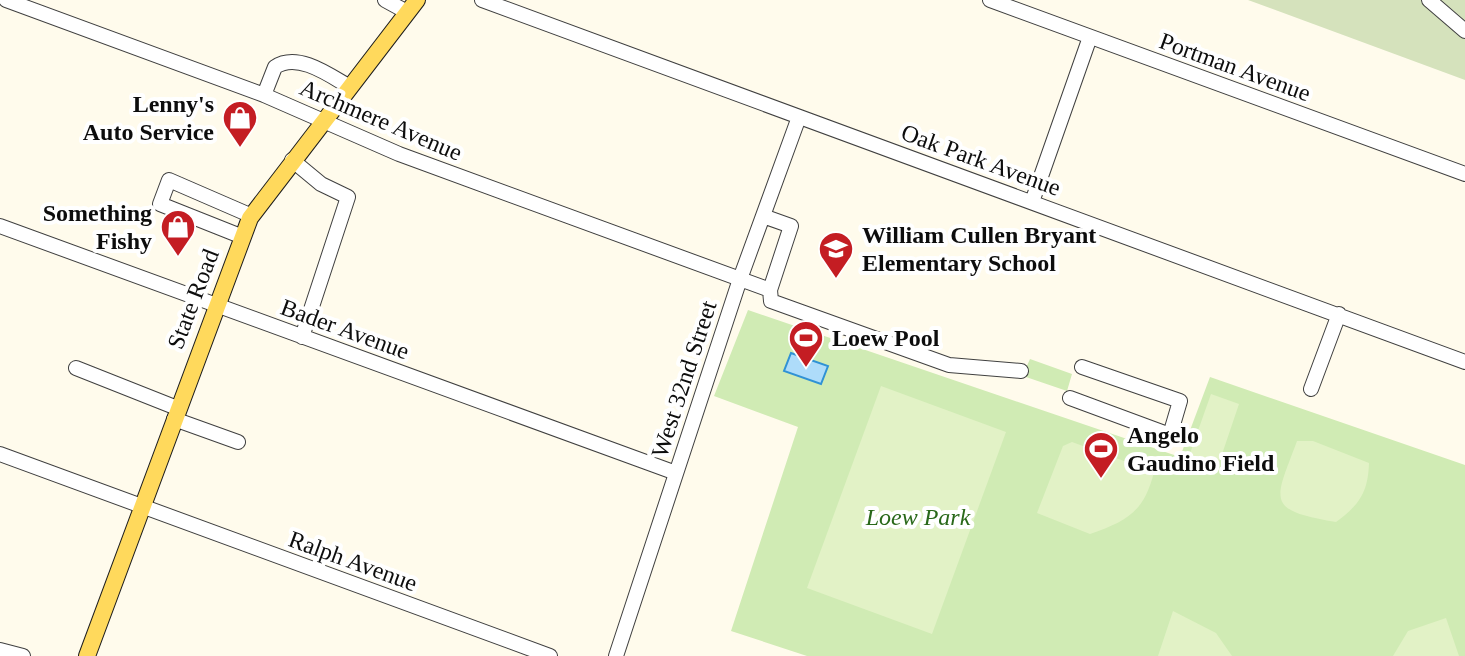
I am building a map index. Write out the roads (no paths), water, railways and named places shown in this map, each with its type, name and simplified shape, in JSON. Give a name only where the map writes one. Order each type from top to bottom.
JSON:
[{"type":"main road","name":"State Road","points":[[87,656],[215,305],[252,216],[322,120],[412,6]]},
{"type":"street","name":"Archmere Avenue","points":[[6,0],[264,95],[399,154],[770,290],[771,301],[949,365],[1021,371]]},
{"type":"street","points":[[385,0],[412,6]]},
{"type":"street","name":"Oak Park Avenue","points":[[482,0],[1465,362]]},
{"type":"street","name":"Portman Avenue","points":[[990,0],[1465,174]]},
{"type":"street","points":[[1429,0],[1465,31]]},
{"type":"street","points":[[1032,202],[1090,37]]},
{"type":"street","points":[[264,95],[275,67],[291,61],[323,72],[348,86]]},
{"type":"street","name":"West 32nd Street","points":[[616,656],[740,279],[799,117]]},
{"type":"street","points":[[292,160],[321,184],[348,197],[302,337]]},
{"type":"street","points":[[243,237],[160,204],[169,180],[230,203],[252,216]]},
{"type":"street","points":[[220,228],[230,203]]},
{"type":"street","points":[[763,216],[791,226],[770,290]]},
{"type":"street","name":"Bader Avenue","points":[[0,226],[676,473]]},
{"type":"street","points":[[1311,389],[1339,314]]},
{"type":"street","points":[[1070,398],[1170,435],[1180,401],[1082,367]]},
{"type":"street","points":[[76,368],[238,442]]},
{"type":"street","name":"Ralph Avenue","points":[[0,454],[550,656]]},
{"type":"street","points":[[0,650],[23,656]]},
{"type":"water","name":"Loew Pool","points":[[791,353],[828,366],[821,384],[784,371]]},
{"type":"place","name":"Lenny's Auto Service","points":[[240,149]]},
{"type":"place","name":"Something Fishy","points":[[178,258]]},
{"type":"place","name":"William Cullen Bryant Elementary School","points":[[836,280]]},
{"type":"place","name":"Loew Pool","points":[[806,369]]},
{"type":"place","name":"Angelo Gaudino Field","points":[[1101,480]]},
{"type":"park label","name":"Loew Park","points":[[918,517]]}]
